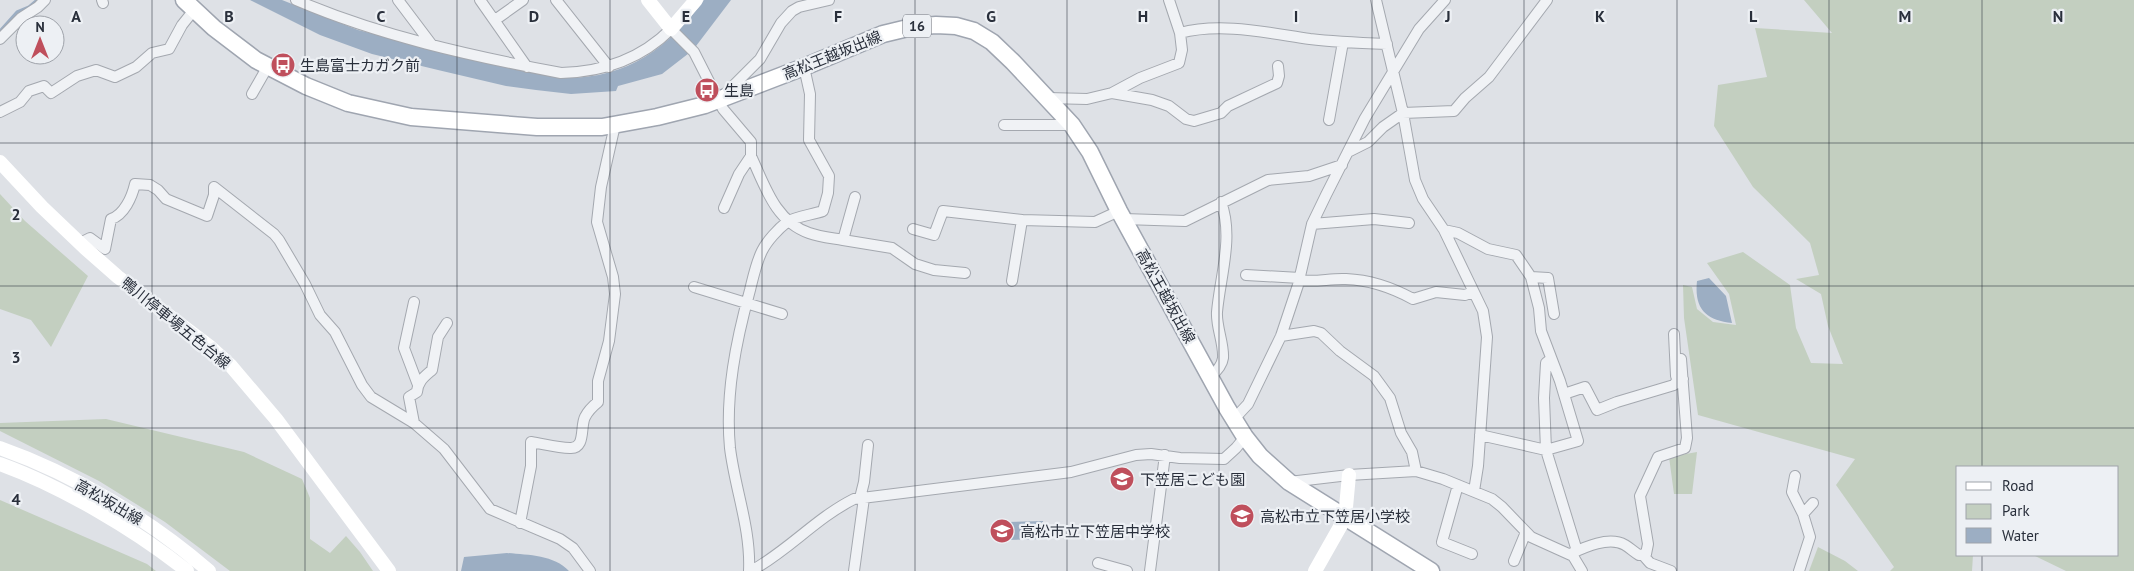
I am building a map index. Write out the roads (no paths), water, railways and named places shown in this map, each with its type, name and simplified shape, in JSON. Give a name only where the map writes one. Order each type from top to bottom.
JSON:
[{"type":"main road","points":[[648,0],[673,31],[696,0]]},
{"type":"main road","name":"高松王越坂出線","points":[[189,5],[256,60],[306,86],[348,103],[402,115],[536,127],[614,125],[657,117],[719,100],[883,34],[912,27],[936,24],[956,26],[974,31],[992,42],[1072,125],[1090,152],[1210,377],[1245,437],[1260,456],[1289,482],[1431,571]]},
{"type":"main road","name":"鴨川停車場五色台線","points":[[0,162],[42,207],[118,277],[195,335],[231,366],[276,419],[389,571]]},
{"type":"main road","name":"高松坂出線","points":[[0,448],[62,475],[113,502],[167,537],[210,571]]},
{"type":"main road","name":"高松坂出線","points":[[0,464],[58,490],[106,517],[159,549],[187,571]]},
{"type":"main road","points":[[1315,571],[1345,518],[1350,475]]},
{"type":"street","points":[[0,40],[21,18],[44,0]]},
{"type":"street","points":[[296,0],[339,17],[432,45],[561,73],[609,67],[633,57],[673,31],[694,52],[723,109],[751,142],[751,156],[770,198],[777,210],[788,222],[809,233],[892,248],[915,264],[934,270],[964,273]]},
{"type":"street","points":[[398,0],[432,45]]},
{"type":"street","points":[[480,0],[527,67]]},
{"type":"street","points":[[495,20],[523,0]]},
{"type":"street","points":[[556,0],[609,67]]},
{"type":"street","points":[[719,100],[760,59],[781,23],[792,11],[799,7],[829,0]]},
{"type":"street","points":[[1048,98],[1087,99],[1112,93],[1140,78],[1179,63],[1182,50],[1180,32],[1169,0]]},
{"type":"street","points":[[1376,0],[1403,113],[1415,180],[1423,199],[1444,230],[1483,311],[1487,337],[1474,491]]},
{"type":"street","points":[[1234,419],[1248,404],[1281,336],[1300,279],[1312,224],[1365,118],[1419,30],[1445,0]]},
{"type":"street","points":[[1348,152],[1368,142],[1383,127],[1403,113],[1454,111],[1459,108],[1465,98],[1489,77],[1547,0]]},
{"type":"street","points":[[0,112],[20,102],[29,91],[44,86],[51,93],[77,76],[96,70],[115,77],[136,67],[152,53],[169,49],[182,25],[189,5]]},
{"type":"street","points":[[1180,32],[1193,29],[1249,30],[1343,42],[1387,44]]},
{"type":"street","points":[[1329,120],[1343,42]]},
{"type":"street","points":[[252,94],[268,66]]},
{"type":"street","points":[[1112,93],[1152,100],[1169,106],[1186,119],[1194,121],[1221,113],[1228,106],[1277,83],[1280,76],[1278,66]]},
{"type":"street","points":[[750,571],[750,554],[730,445],[730,404],[733,366],[746,302],[762,251],[769,240],[788,222],[823,211],[829,186],[829,176],[810,140],[810,94],[804,67]]},
{"type":"street","points":[[520,523],[531,466],[531,442],[572,449],[578,445],[582,438],[581,428],[584,417],[598,402],[598,381],[608,341],[615,294],[613,277],[597,222],[614,125]]},
{"type":"street","points":[[1004,125],[1072,125]]},
{"type":"street","points":[[724,208],[745,162],[751,156]]},
{"type":"street","points":[[913,229],[934,235],[942,211],[1022,220],[1095,222],[1122,215],[1185,221],[1268,180],[1309,176],[1342,165]]},
{"type":"street","points":[[80,243],[90,238],[105,249],[111,219],[118,217],[125,209],[135,184],[150,185],[158,190],[166,199],[207,216],[214,195],[214,187],[279,240],[305,284],[320,315],[336,332],[362,385],[371,397],[414,422],[444,449],[490,509],[560,539],[573,548],[590,571]]},
{"type":"street","points":[[844,240],[855,197]]},
{"type":"street","points":[[1210,377],[1218,369],[1223,359],[1217,314],[1223,274],[1226,216],[1221,202]]},
{"type":"street","points":[[1312,224],[1374,219],[1409,223]]},
{"type":"street","points":[[1012,281],[1022,220]]},
{"type":"street","points":[[1444,230],[1458,233],[1488,249],[1516,255],[1531,277],[1539,308],[1541,331],[1564,394],[1578,441],[1546,450],[1480,436]]},
{"type":"street","points":[[1246,275],[1300,279],[1311,282],[1346,279],[1379,284],[1413,299],[1436,292],[1465,295],[1473,292]]},
{"type":"street","points":[[1531,277],[1548,278],[1554,314]]},
{"type":"street","points":[[694,287],[782,314]]},
{"type":"street","points":[[414,302],[404,348],[418,385],[417,392],[409,397],[414,422]]},
{"type":"street","points":[[418,385],[432,370],[438,337],[447,323]]},
{"type":"street","points":[[1281,336],[1314,331],[1321,333],[1374,376],[1390,398],[1401,432],[1412,452],[1416,472]]},
{"type":"street","points":[[1289,482],[1350,475],[1416,472],[1458,485],[1492,499],[1526,532],[1540,542],[1573,553],[1603,542],[1624,544],[1639,555],[1646,554],[1648,544],[1640,496],[1658,457],[1685,448],[1687,438],[1674,334]]},
{"type":"street","points":[[1551,359],[1546,363],[1544,398],[1546,450],[1573,553],[1582,571]]},
{"type":"street","points":[[1564,394],[1585,387],[1598,410],[1617,402],[1674,385],[1680,380],[1682,359]]},
{"type":"street","points":[[750,571],[782,552],[837,508],[854,499],[1071,472],[1136,455],[1224,459],[1245,437]]},
{"type":"street","points":[[854,571],[868,445]]},
{"type":"street","points":[[1150,571],[1165,455]]},
{"type":"street","points":[[1795,476],[1792,492],[1803,514],[1810,537],[1799,571]]},
{"type":"street","points":[[1458,485],[1442,542],[1472,554]]},
{"type":"street","points":[[1803,514],[1813,503]]},
{"type":"street","points":[[1514,561],[1526,532]]},
{"type":"street","points":[[1644,554],[1650,563],[1671,571]]},
{"type":"street","points":[[1098,563],[1127,571]]},
{"type":"water","points":[[250,0],[282,0],[358,30],[496,64],[566,78],[588,77],[609,73],[627,66],[661,46],[704,0],[731,0],[693,50],[662,74],[618,86],[616,91],[571,94],[506,86],[372,54],[320,35]]},
{"type":"water","points":[[1709,278],[1726,296],[1732,323],[1709,316],[1700,306],[1697,281]]},
{"type":"water","points":[[1043,521],[1044,539],[1006,540],[1006,522]]},
{"type":"water","points":[[507,553],[532,555],[548,559],[569,571],[461,571],[464,557]]},
{"type":"waterway","points":[[0,31],[17,12],[29,7],[37,0]]},
{"type":"place","name":"生島富士カガク前","points":[[283,65]]},
{"type":"place","name":"生島","points":[[707,90]]},
{"type":"place","name":"下笠居こども園","points":[[1122,479]]},
{"type":"place","name":"高松市立下笠居小学校","points":[[1242,516]]},
{"type":"place","name":"高松市立下笠居中学校","points":[[1002,531]]}]
